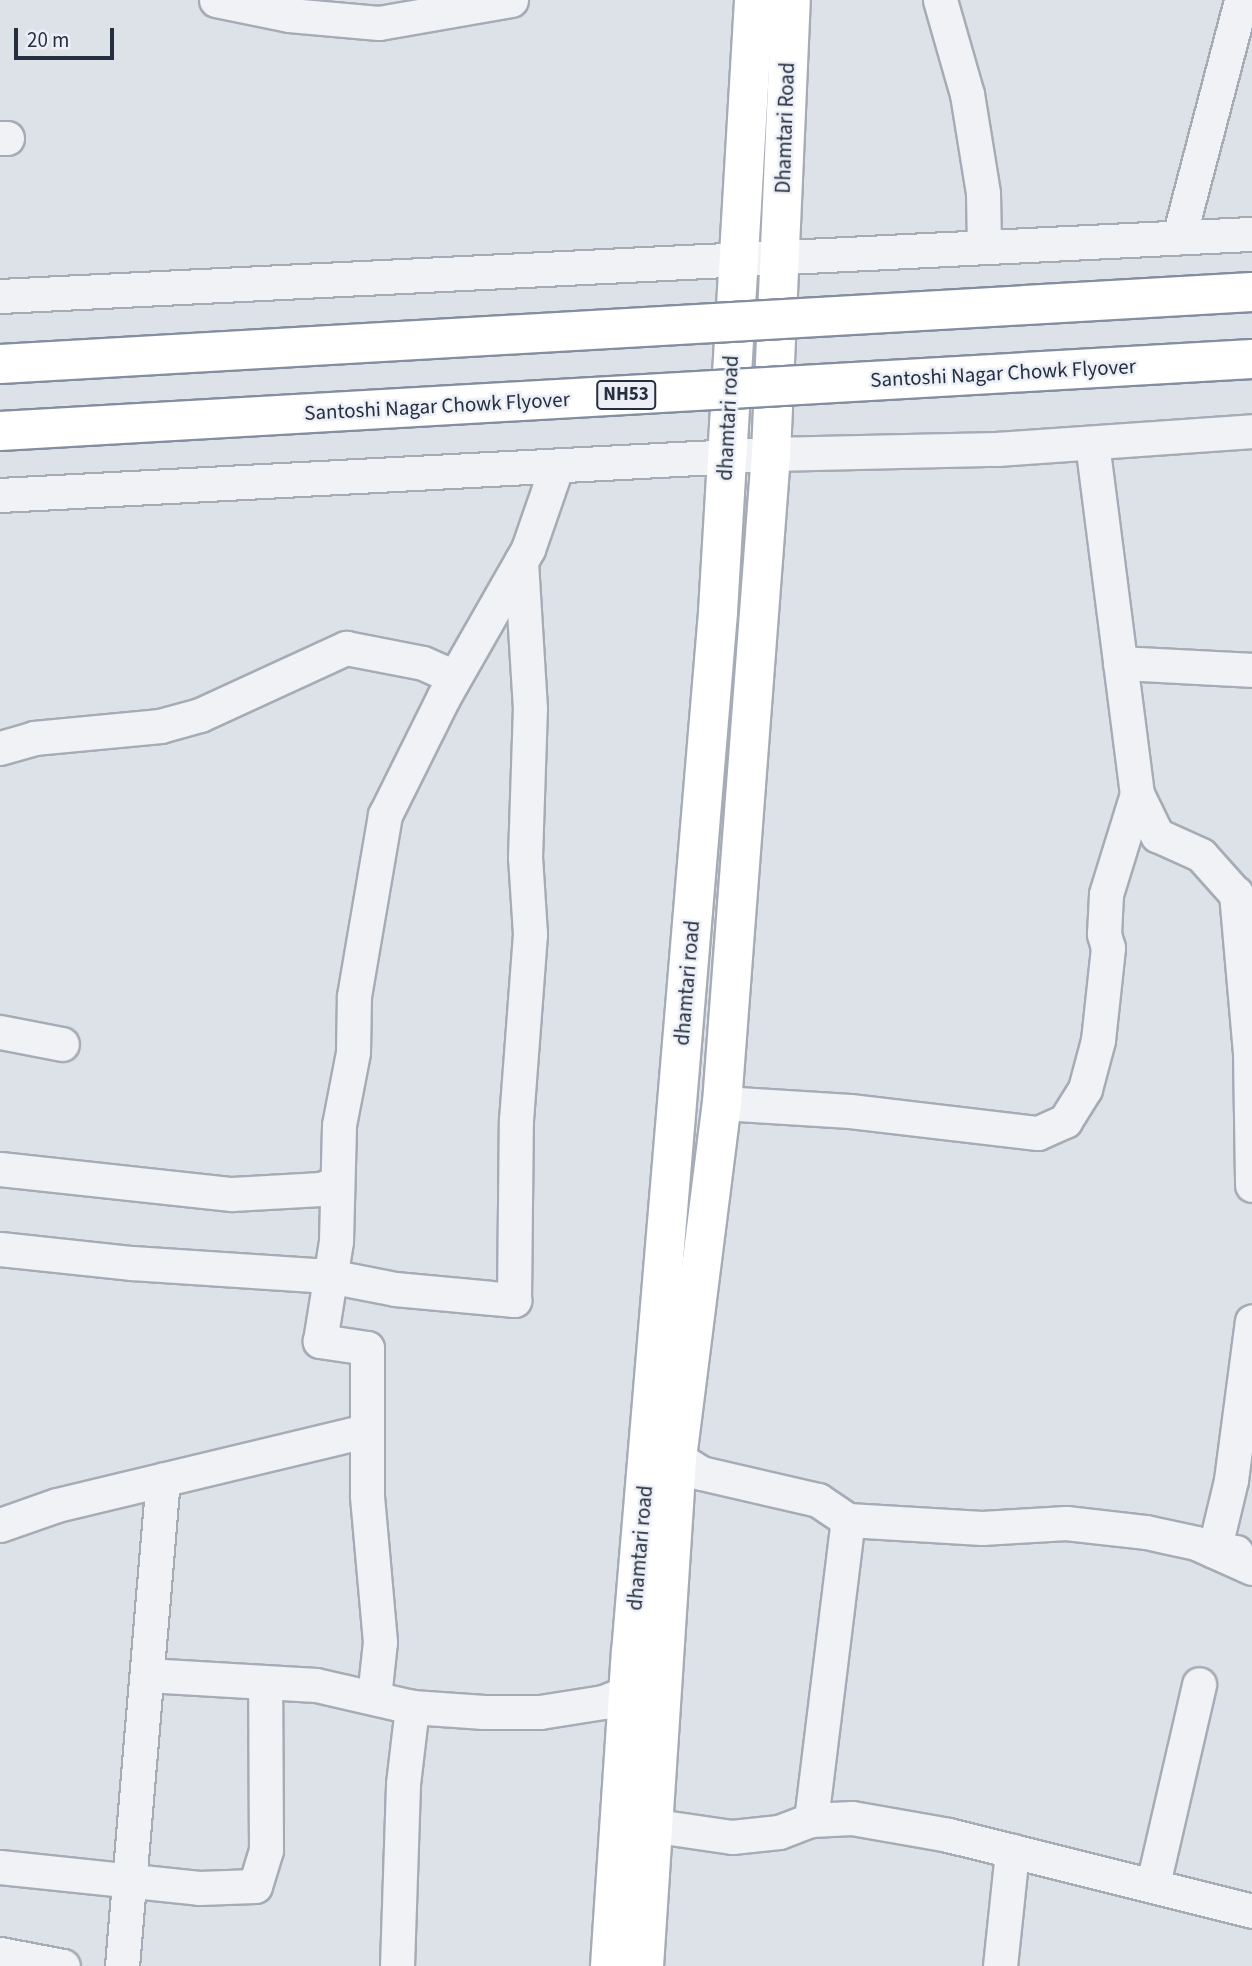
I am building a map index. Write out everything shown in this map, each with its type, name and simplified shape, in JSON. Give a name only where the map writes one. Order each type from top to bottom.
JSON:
[{"type":"main road","name":"dhamtari road","points":[[646,1685],[716,626],[754,0]]},
{"type":"main road","name":"Dhamtari Road","points":[[646,1685],[722,1103],[771,454],[791,0]]},
{"type":"main road","points":[[0,363],[1252,292]]},
{"type":"main road","name":"Santoshi Nagar Chowk Flyover","points":[[0,431],[1252,359]]},
{"type":"main road","points":[[644,1966],[637,1822],[646,1685]]},
{"type":"main road","points":[[610,1966],[637,1822]]},
{"type":"street","points":[[216,0],[289,15],[379,23],[497,2]]},
{"type":"street","points":[[940,0],[967,94],[983,193],[984,247]]},
{"type":"street","points":[[1179,237],[1241,0]]},
{"type":"street","points":[[0,296],[1252,234]]},
{"type":"street","points":[[0,495],[556,468],[771,454],[1092,443],[1252,431]]},
{"type":"street","points":[[1092,443],[1137,794],[1157,835],[1201,855],[1244,902],[1252,1185]]},
{"type":"street","points":[[374,1697],[380,1642],[365,1431],[368,1348],[320,1341],[329,1276],[340,1125],[353,1052],[354,996],[386,815],[454,677],[521,561],[556,468]]},
{"type":"street","points":[[0,1249],[132,1264],[329,1276],[395,1289],[514,1300],[516,1120],[530,934],[525,858],[530,709],[521,561]]},
{"type":"street","points":[[0,748],[34,738],[160,726],[200,715],[346,648],[423,663],[454,677]]},
{"type":"street","points":[[1120,663],[1252,670]]},
{"type":"street","points":[[722,1103],[850,1111],[1038,1133],[1065,1121],[1084,1089],[1098,1040],[1108,948],[1104,934],[1106,894],[1137,794]]},
{"type":"street","points":[[0,1032],[62,1044]]},
{"type":"street","points":[[0,1169],[232,1194],[321,1189],[337,1183]]},
{"type":"street","points":[[1214,1551],[1231,1480],[1252,1321]]},
{"type":"street","points":[[0,1525],[57,1505],[365,1431]]},
{"type":"street","points":[[677,1458],[701,1473],[818,1500],[848,1520],[982,1528],[1066,1523],[1146,1532],[1214,1551],[1252,1568]]},
{"type":"street","points":[[122,1966],[163,1480]]},
{"type":"street","points":[[811,1820],[848,1520]]},
{"type":"street","points":[[1214,1551],[1252,1552]]},
{"type":"street","points":[[147,1675],[316,1685],[412,1707],[540,1712],[604,1702],[646,1685]]},
{"type":"street","points":[[0,1867],[199,1888],[255,1886],[266,1850],[265,1684]]},
{"type":"street","points":[[1153,1884],[1199,1685]]},
{"type":"street","points":[[397,1966],[402,1784],[412,1707]]},
{"type":"street","points":[[637,1822],[732,1837],[779,1832],[811,1820],[852,1818],[1012,1851],[1153,1884],[1252,1911]]},
{"type":"street","points":[[1000,1966],[1012,1851]]},
{"type":"street","points":[[0,1954],[63,1966]]}]
